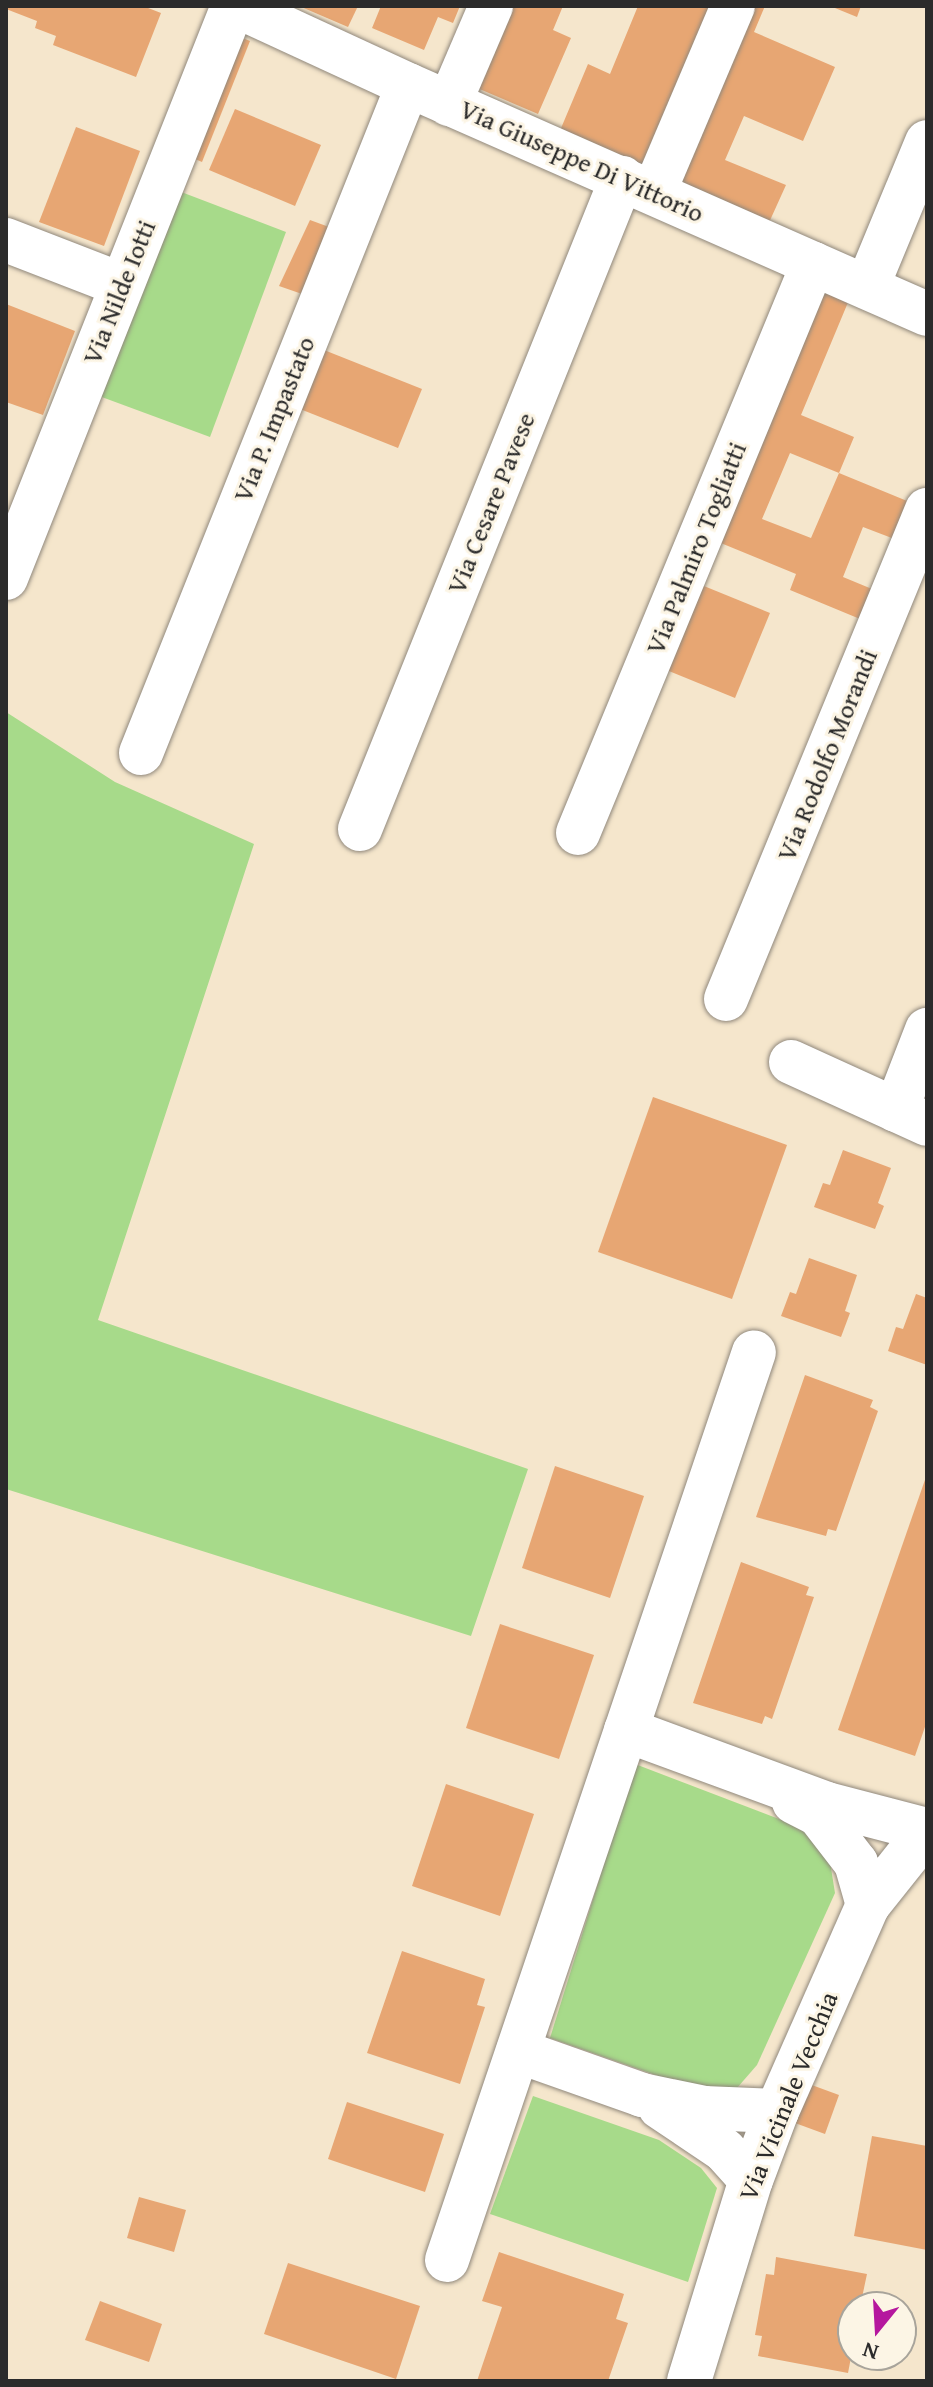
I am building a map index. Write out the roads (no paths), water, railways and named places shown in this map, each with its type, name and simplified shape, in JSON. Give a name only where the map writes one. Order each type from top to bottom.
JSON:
[{"type":"street","name":"Via Giuseppe Di Vittorio","points":[[235,6],[449,104],[927,314]]},
{"type":"street","name":"Via Nilde Iotti","points":[[6,578],[235,6]]},
{"type":"street","points":[[449,104],[491,6]]},
{"type":"street","name":"Via Cesare Pavese","points":[[360,829],[638,185],[733,6]]},
{"type":"street","name":"Via P. Impastato","points":[[141,753],[408,85]]},
{"type":"street","points":[[867,287],[927,142]]},
{"type":"street","points":[[6,240],[122,285]]},
{"type":"street","name":"Via Palmiro Togliatti","points":[[578,833],[813,264]]},
{"type":"street","name":"Via Rodolfo Morandi","points":[[726,999],[927,510]]},
{"type":"street","points":[[791,1062],[912,1117],[927,1030]]},
{"type":"street","points":[[447,2260],[754,1352]]},
{"type":"street","points":[[626,1730],[742,1776],[872,1819],[927,1831]]},
{"type":"street","points":[[742,1776],[819,1815],[856,1863],[868,1905]]},
{"type":"street","name":"Via Vicinale Vecchia","points":[[689,2381],[751,2180],[777,2111],[868,1905],[927,1831]]},
{"type":"street","points":[[518,2051],[642,2095],[704,2108],[777,2111]]},
{"type":"street","points":[[642,2095],[724,2150],[751,2180]]}]
